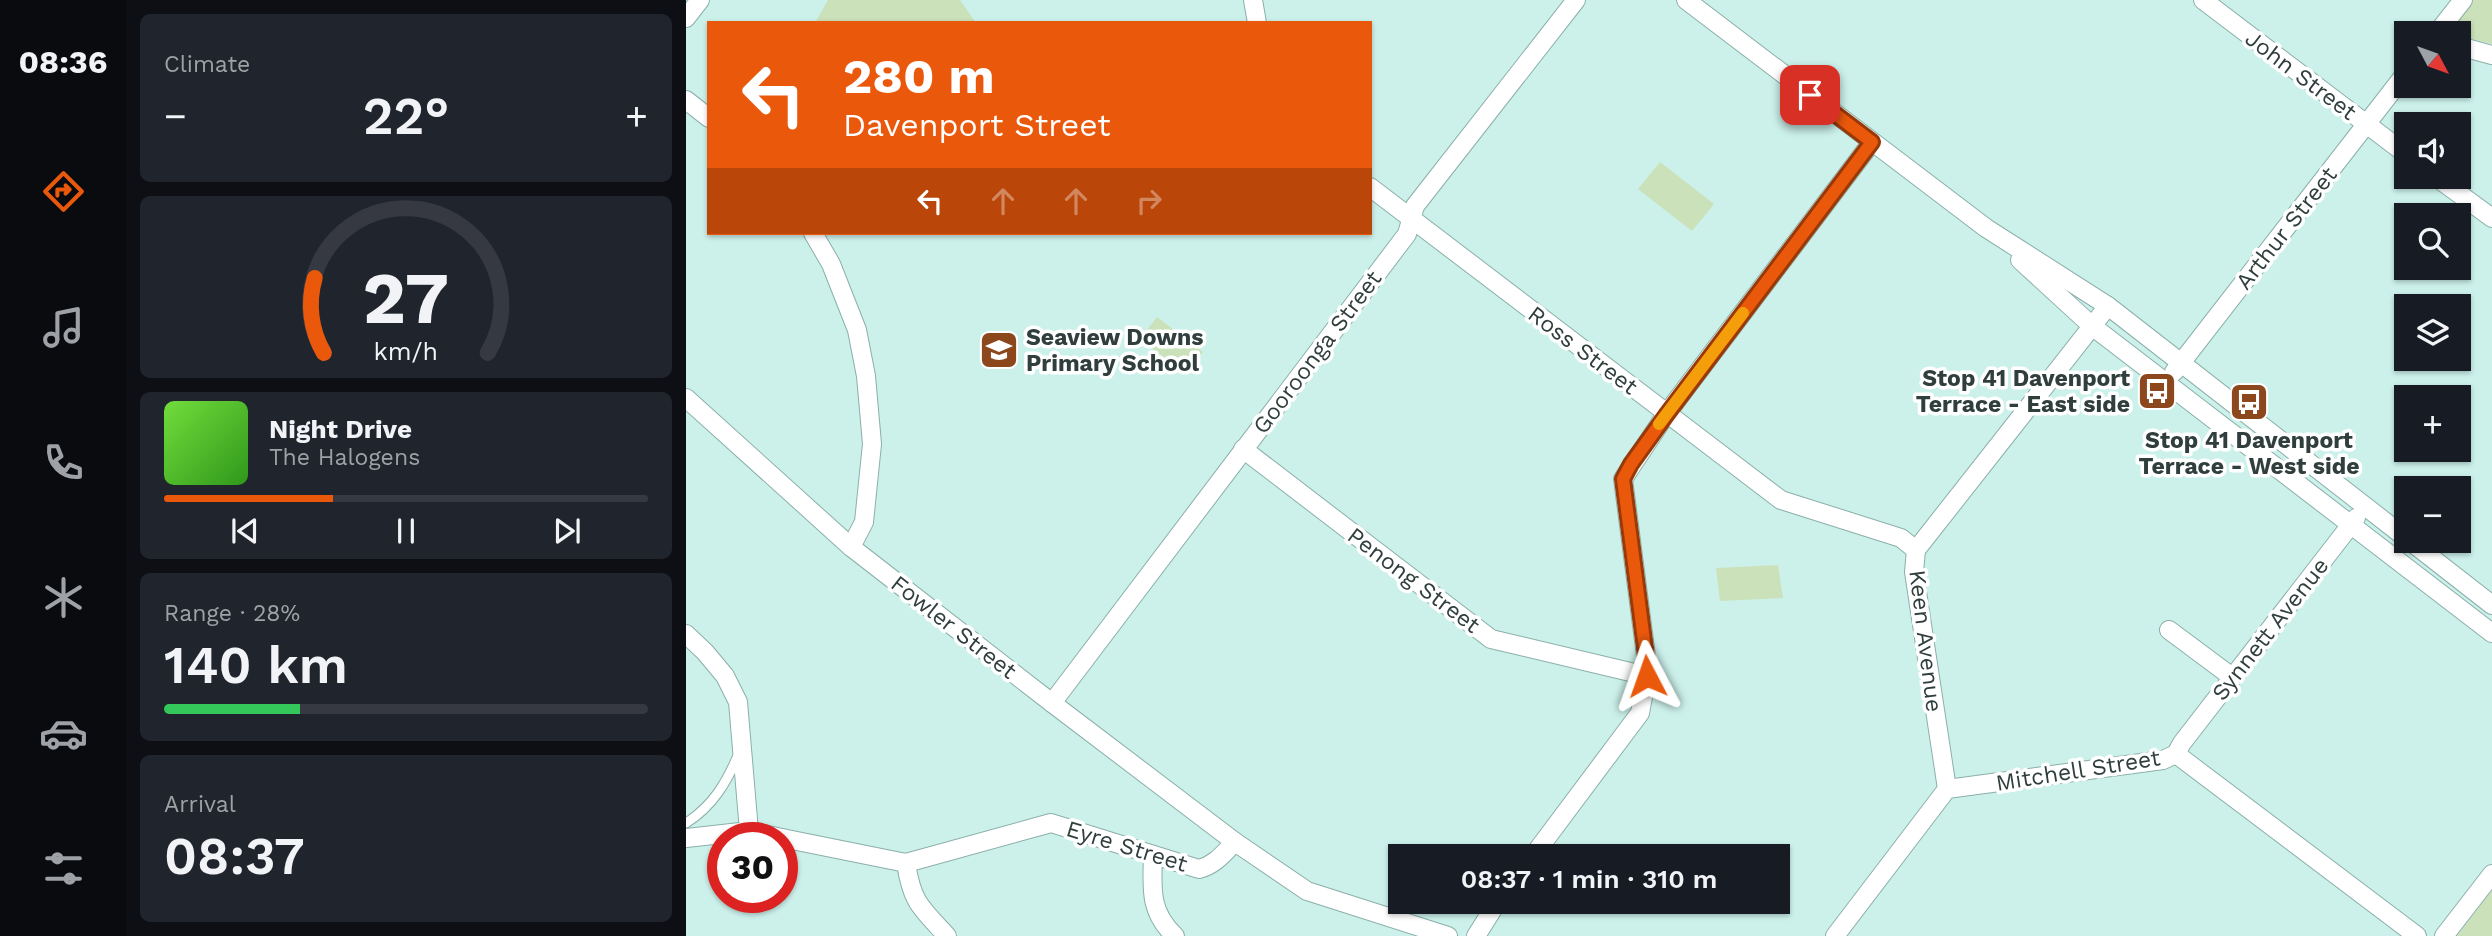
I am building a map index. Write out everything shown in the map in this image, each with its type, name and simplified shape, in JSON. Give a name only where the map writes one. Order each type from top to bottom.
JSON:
[{"type":"street","points":[[686,18],[700,0]]},
{"type":"street","points":[[1253,0],[1257,21]]},
{"type":"street","name":"Gooroonga Street","points":[[1052,704],[1407,234],[1415,206],[1576,0]]},
{"type":"street","points":[[1686,0],[1986,228],[2108,306],[2394,528]]},
{"type":"street","name":"John Street","points":[[2203,0],[2394,145]]},
{"type":"street","points":[[2448,21],[2463,0]]},
{"type":"street","points":[[2471,49],[2492,55]]},
{"type":"street","name":"Arthur Street","points":[[2165,383],[2394,88]]},
{"type":"street","points":[[686,100],[707,116]]},
{"type":"street","points":[[1542,844],[1640,713],[1647,676],[1646,656],[1623,479],[1667,414],[1872,142]]},
{"type":"street","name":"Ross Street","points":[[1372,189],[1781,500],[1901,538],[1916,550]]},
{"type":"street","points":[[2453,189],[2492,218]]},
{"type":"street","points":[[1986,228],[2092,326],[2485,628],[2492,605],[2426,553]]},
{"type":"street","points":[[814,235],[831,264],[857,330],[866,376],[872,444],[864,522],[851,547]]},
{"type":"street","name":"Keen Avenue","points":[[1947,789],[1914,572],[1916,550],[2108,306]]},
{"type":"street","name":"Fowler Street","points":[[686,397],[851,547],[1235,842]]},
{"type":"street","name":"Penong Street","points":[[1243,449],[1491,639],[1647,676]]},
{"type":"street","name":"Synnett Avenue","points":[[2176,754],[2232,677],[2365,506]]},
{"type":"street","points":[[2169,630],[2232,677]]},
{"type":"street","points":[[686,634],[716,664],[733,687],[738,702],[747,822]]},
{"type":"street","name":"Mitchell Street","points":[[1947,789],[2163,760],[2176,754],[2417,936]]},
{"type":"street","points":[[1835,936],[1947,789]]},
{"type":"street","name":"Eyre Street","points":[[798,841],[906,863],[1051,822],[1199,869],[1219,859],[1235,842]]},
{"type":"street","name":"Eyre Street","points":[[686,838],[707,836]]},
{"type":"street","points":[[1235,842],[1307,891],[1448,936]]},
{"type":"street","points":[[1153,855],[1153,902],[1159,916],[1175,936]]},
{"type":"street","points":[[906,863],[916,902],[947,936]]},
{"type":"street","points":[[2444,936],[2492,874]]},
{"type":"street","points":[[1476,936],[1490,914]]},
{"type":"lane","points":[[686,823],[706,808],[720,792],[732,772],[742,745]]},
{"type":"green space","points":[[828,0],[960,0],[975,21],[816,21]]},
{"type":"green space","points":[[2473,0],[2492,0],[2492,44],[2471,39],[2471,21],[2458,21]]},
{"type":"green space","points":[[1660,162],[1714,204],[1692,231],[1638,189]]},
{"type":"green space","points":[[1157,317],[1203,352],[1186,374],[1140,339]]},
{"type":"green space","points":[[1778,565],[1783,598],[1720,601],[1716,568]]},
{"type":"green space","points":[[2492,890],[2492,936],[2457,936]]},
{"type":"slow traffic","points":[[1659,424],[1743,313]]},
{"type":"place","name":"Seaview Downs Primary School","points":[[999,350]]},
{"type":"place","name":"Stop 41 Davenport Terrace - East side","points":[[2157,391]]},
{"type":"place","name":"Stop 41 Davenport Terrace - West side","points":[[2249,402]]},
{"type":"route","points":[[1647,676],[1623,479],[1667,414],[1872,142],[1810,95]]}]
